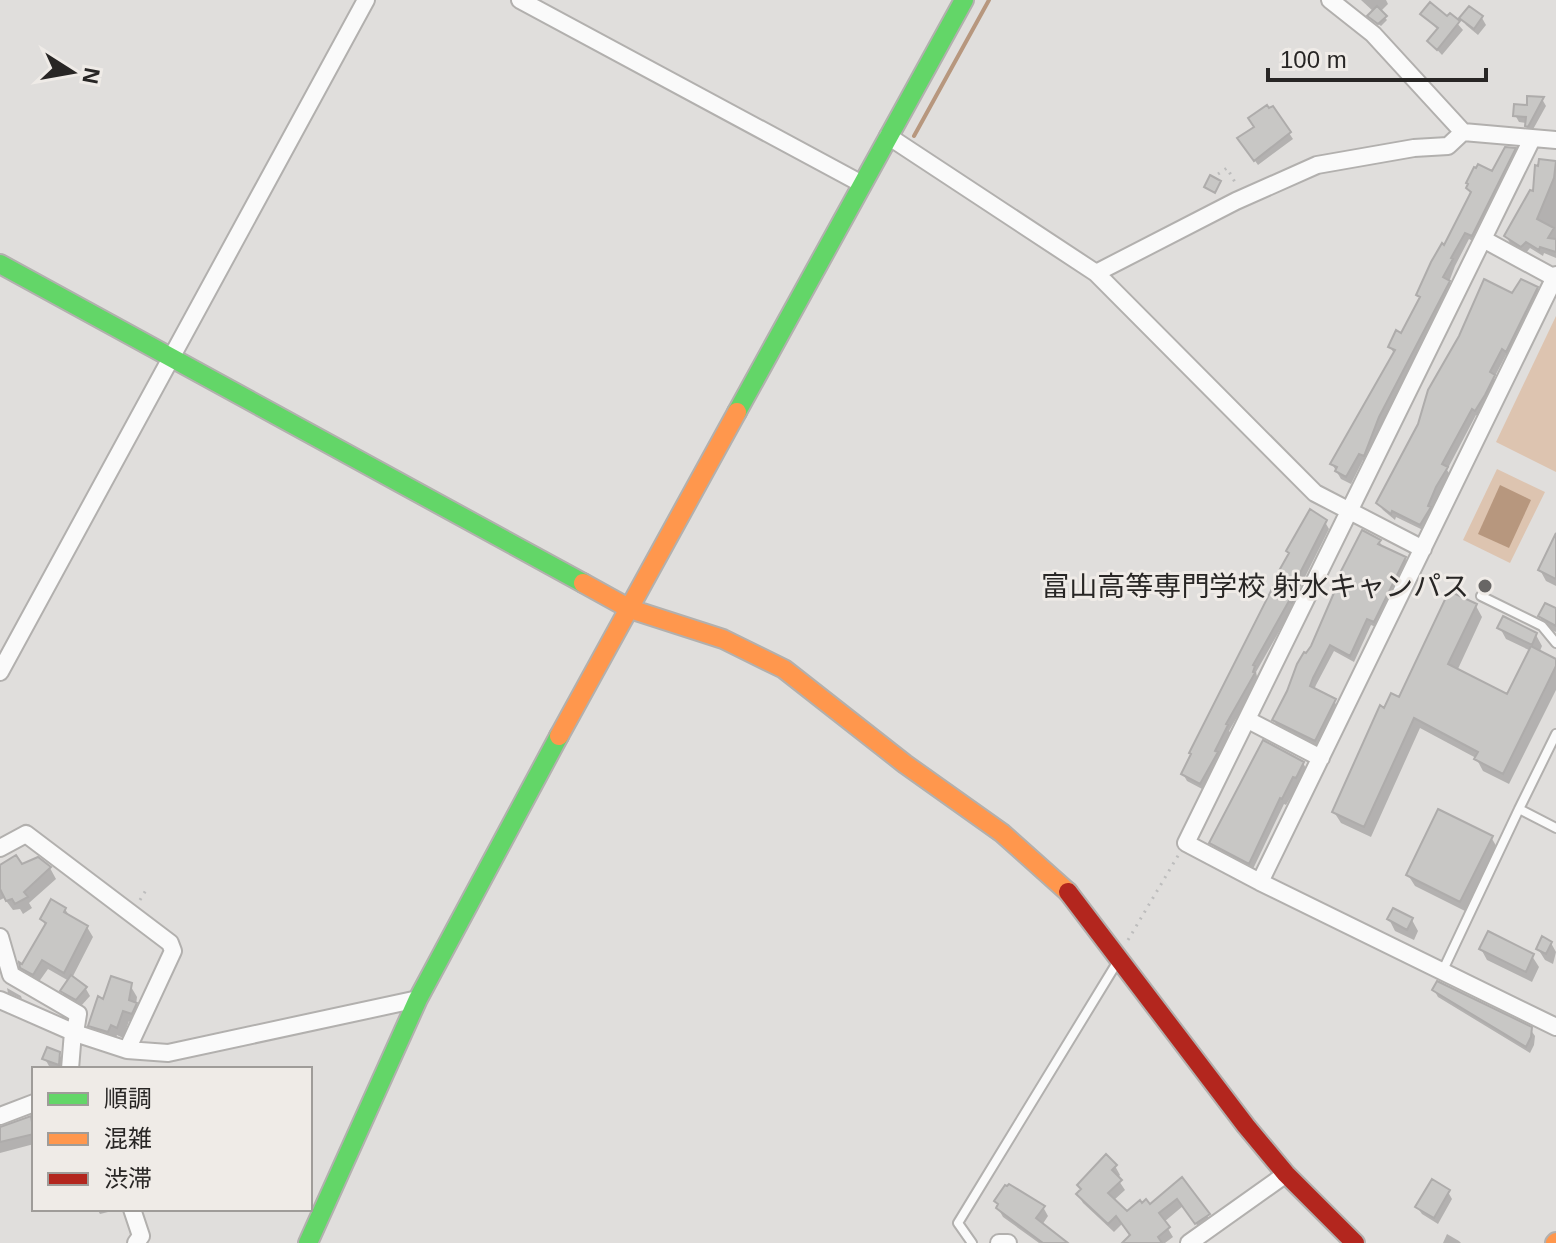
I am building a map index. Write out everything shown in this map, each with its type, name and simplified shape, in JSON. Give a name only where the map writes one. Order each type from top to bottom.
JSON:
[{"type":"street","points":[[0,672],[366,0]]},
{"type":"street","points":[[520,0],[862,184]]},
{"type":"street","points":[[308,1243],[418,999],[637,611],[862,184],[891,138],[964,0]]},
{"type":"street","points":[[1330,0],[1373,34],[1463,132],[1556,140]]},
{"type":"street","points":[[1096,273],[1244,197],[1317,165],[1414,148],[1448,146],[1463,132]]},
{"type":"street","points":[[891,138],[1096,273],[1315,493],[1423,549]]},
{"type":"street","points":[[1532,139],[1186,843],[1556,1027]]},
{"type":"street","points":[[1260,882],[1556,276],[1483,239]]},
{"type":"street","points":[[0,264],[171,360],[637,611],[723,639],[754,653],[784,669],[816,692],[905,764],[1002,833],[1072,896],[1246,1126],[1286,1174],[1355,1243]]},
{"type":"street","points":[[1248,720],[1321,758]]},
{"type":"street","points":[[0,848],[26,834],[170,943],[173,951],[127,1050]]},
{"type":"street","points":[[0,937],[11,975],[78,1014],[70,1067]]},
{"type":"street","points":[[0,1000],[74,1033],[127,1050],[168,1053],[418,999]]},
{"type":"street","points":[[0,1116],[32,1104]]},
{"type":"street","points":[[1189,1243],[1286,1174]]},
{"type":"street","points":[[133,1211],[141,1236],[136,1243]]},
{"type":"street","points":[[999,1243],[1008,1243]]},
{"type":"lane","points":[[1481,596],[1542,626],[1556,643]]},
{"type":"lane","points":[[1443,970],[1556,734]]},
{"type":"lane","points":[[1519,809],[1556,828]]},
{"type":"lane","points":[[972,1243],[958,1223],[1120,958]]},
{"type":"path","points":[[1218,174],[1227,168],[1244,197]]},
{"type":"path","points":[[1120,958],[1186,843]]},
{"type":"shaded area","points":[[1556,316],[1556,472],[1496,442]]},
{"type":"shaded area","points":[[1497,469],[1545,492],[1510,563],[1463,540]]},
{"type":"shaded area","points":[[1500,485],[1531,500],[1509,548],[1478,534]]},
{"type":"building","points":[[1430,2],[1447,16],[1450,13],[1460,21],[1437,50],[1427,41],[1438,28],[1420,14]]},
{"type":"building","points":[[1377,6],[1387,16],[1378,24],[1367,16]]},
{"type":"building","points":[[1469,6],[1483,16],[1474,29],[1459,18]]},
{"type":"building","points":[[1527,96],[1544,97],[1528,127],[1525,126],[1526,117],[1513,116],[1514,104],[1527,105]]},
{"type":"building","points":[[1267,105],[1269,108],[1273,106],[1291,132],[1254,161],[1237,138],[1254,127],[1248,118]]},
{"type":"building","points":[[1505,147],[1516,148],[1472,236],[1465,233],[1451,258],[1443,277],[1450,281],[1379,417],[1364,456],[1359,454],[1346,477],[1330,464],[1395,350],[1388,347],[1396,330],[1401,333],[1420,297],[1416,295],[1431,262],[1442,243],[1444,245],[1471,192],[1466,188],[1466,183],[1474,167],[1478,164],[1492,171]]},
{"type":"building","points":[[1539,159],[1556,161],[1554,178],[1537,219],[1554,228],[1548,238],[1556,239],[1556,252],[1540,247],[1539,250],[1526,242],[1521,247],[1504,236],[1530,190],[1533,191],[1535,165],[1538,166]]},
{"type":"building","points":[[1210,175],[1221,181],[1215,193],[1204,187]]},
{"type":"building","points":[[1484,279],[1512,293],[1521,279],[1538,287],[1506,352],[1502,349],[1490,372],[1495,375],[1485,395],[1475,411],[1472,409],[1442,464],[1448,467],[1420,525],[1392,511],[1391,514],[1376,503],[1418,424],[1428,390],[1459,336]]},
{"type":"building","points":[[1310,509],[1327,520],[1299,575],[1292,603],[1289,601],[1253,665],[1255,673],[1226,724],[1215,751],[1218,752],[1200,784],[1181,774],[1189,753],[1278,577],[1289,553],[1286,551]]},
{"type":"building","points":[[1362,530],[1381,540],[1378,544],[1406,557],[1374,622],[1367,619],[1350,656],[1330,645],[1313,678],[1310,686],[1336,699],[1315,741],[1272,720],[1297,664],[1311,646],[1341,571]]},
{"type":"building","points":[[1556,533],[1556,579],[1538,570]]},
{"type":"building","points":[[1449,591],[1477,604],[1448,664],[1507,694],[1531,646],[1556,659],[1556,666],[1503,774],[1474,759],[1478,752],[1414,718],[1364,827],[1332,812],[1380,705],[1384,708],[1391,693],[1399,697]]},
{"type":"building","points":[[1545,603],[1556,608],[1556,626],[1538,616]]},
{"type":"building","points":[[1503,616],[1537,633],[1532,645],[1497,628]]},
{"type":"building","points":[[1263,740],[1304,762],[1280,798],[1249,864],[1209,843]]},
{"type":"building","points":[[1438,809],[1493,836],[1460,902],[1406,875]]},
{"type":"building","points":[[16,855],[22,864],[38,857],[51,867],[24,892],[28,897],[15,904],[12,899],[6,901],[0,889],[0,865]]},
{"type":"building","points":[[51,899],[66,908],[64,912],[88,926],[64,973],[42,960],[33,975],[20,968],[19,962],[22,964],[46,923],[40,919]]},
{"type":"building","points":[[1393,908],[1413,918],[1407,930],[1387,919]]},
{"type":"building","points":[[1488,931],[1534,954],[1526,972],[1479,949]]},
{"type":"building","points":[[1542,936],[1552,942],[1546,954],[1536,949]]},
{"type":"building","points":[[71,975],[87,987],[76,1000],[60,991]]},
{"type":"building","points":[[111,976],[132,983],[129,1000],[137,1003],[132,1014],[123,1011],[117,1028],[111,1025],[108,1032],[88,1026],[98,996],[103,999]]},
{"type":"building","points":[[1437,981],[1532,1027],[1526,1047],[1432,990]]},
{"type":"building","points":[[47,1047],[60,1052],[59,1065],[42,1059]]},
{"type":"building","points":[[31,1116],[32,1134],[0,1142],[0,1127]]},
{"type":"building","points":[[1106,1154],[1117,1165],[1112,1170],[1122,1180],[1108,1193],[1127,1211],[1140,1200],[1142,1203],[1146,1199],[1150,1204],[1182,1177],[1210,1214],[1195,1224],[1177,1199],[1159,1213],[1170,1227],[1158,1237],[1162,1243],[1122,1243],[1130,1235],[1116,1216],[1108,1224],[1076,1194],[1081,1189],[1077,1185]]},
{"type":"building","points":[[1432,1179],[1450,1190],[1434,1218],[1415,1207]]},
{"type":"building","points":[[1009,1184],[1045,1206],[1036,1218],[1068,1243],[1043,1243],[996,1208],[998,1204],[994,1201]]},
{"type":"waterway","points":[[914,136],[989,0]]},
{"type":"traffic: fast","points":[[737,412],[964,0]]},
{"type":"traffic: fast","points":[[0,264],[583,583]]},
{"type":"traffic: fast","points":[[308,1243],[418,999],[559,736]]},
{"type":"traffic: slow","points":[[559,736],[737,412]]},
{"type":"traffic: slow","points":[[583,583],[630,609],[723,639],[784,669],[905,764],[1002,833],[1068,892]]},
{"type":"traffic: jam","points":[[1068,892],[1246,1126],[1286,1174],[1355,1243]]},
{"type":"place","name":"富山高等専門学校 射水キャンパス","points":[[1485,586]]}]
